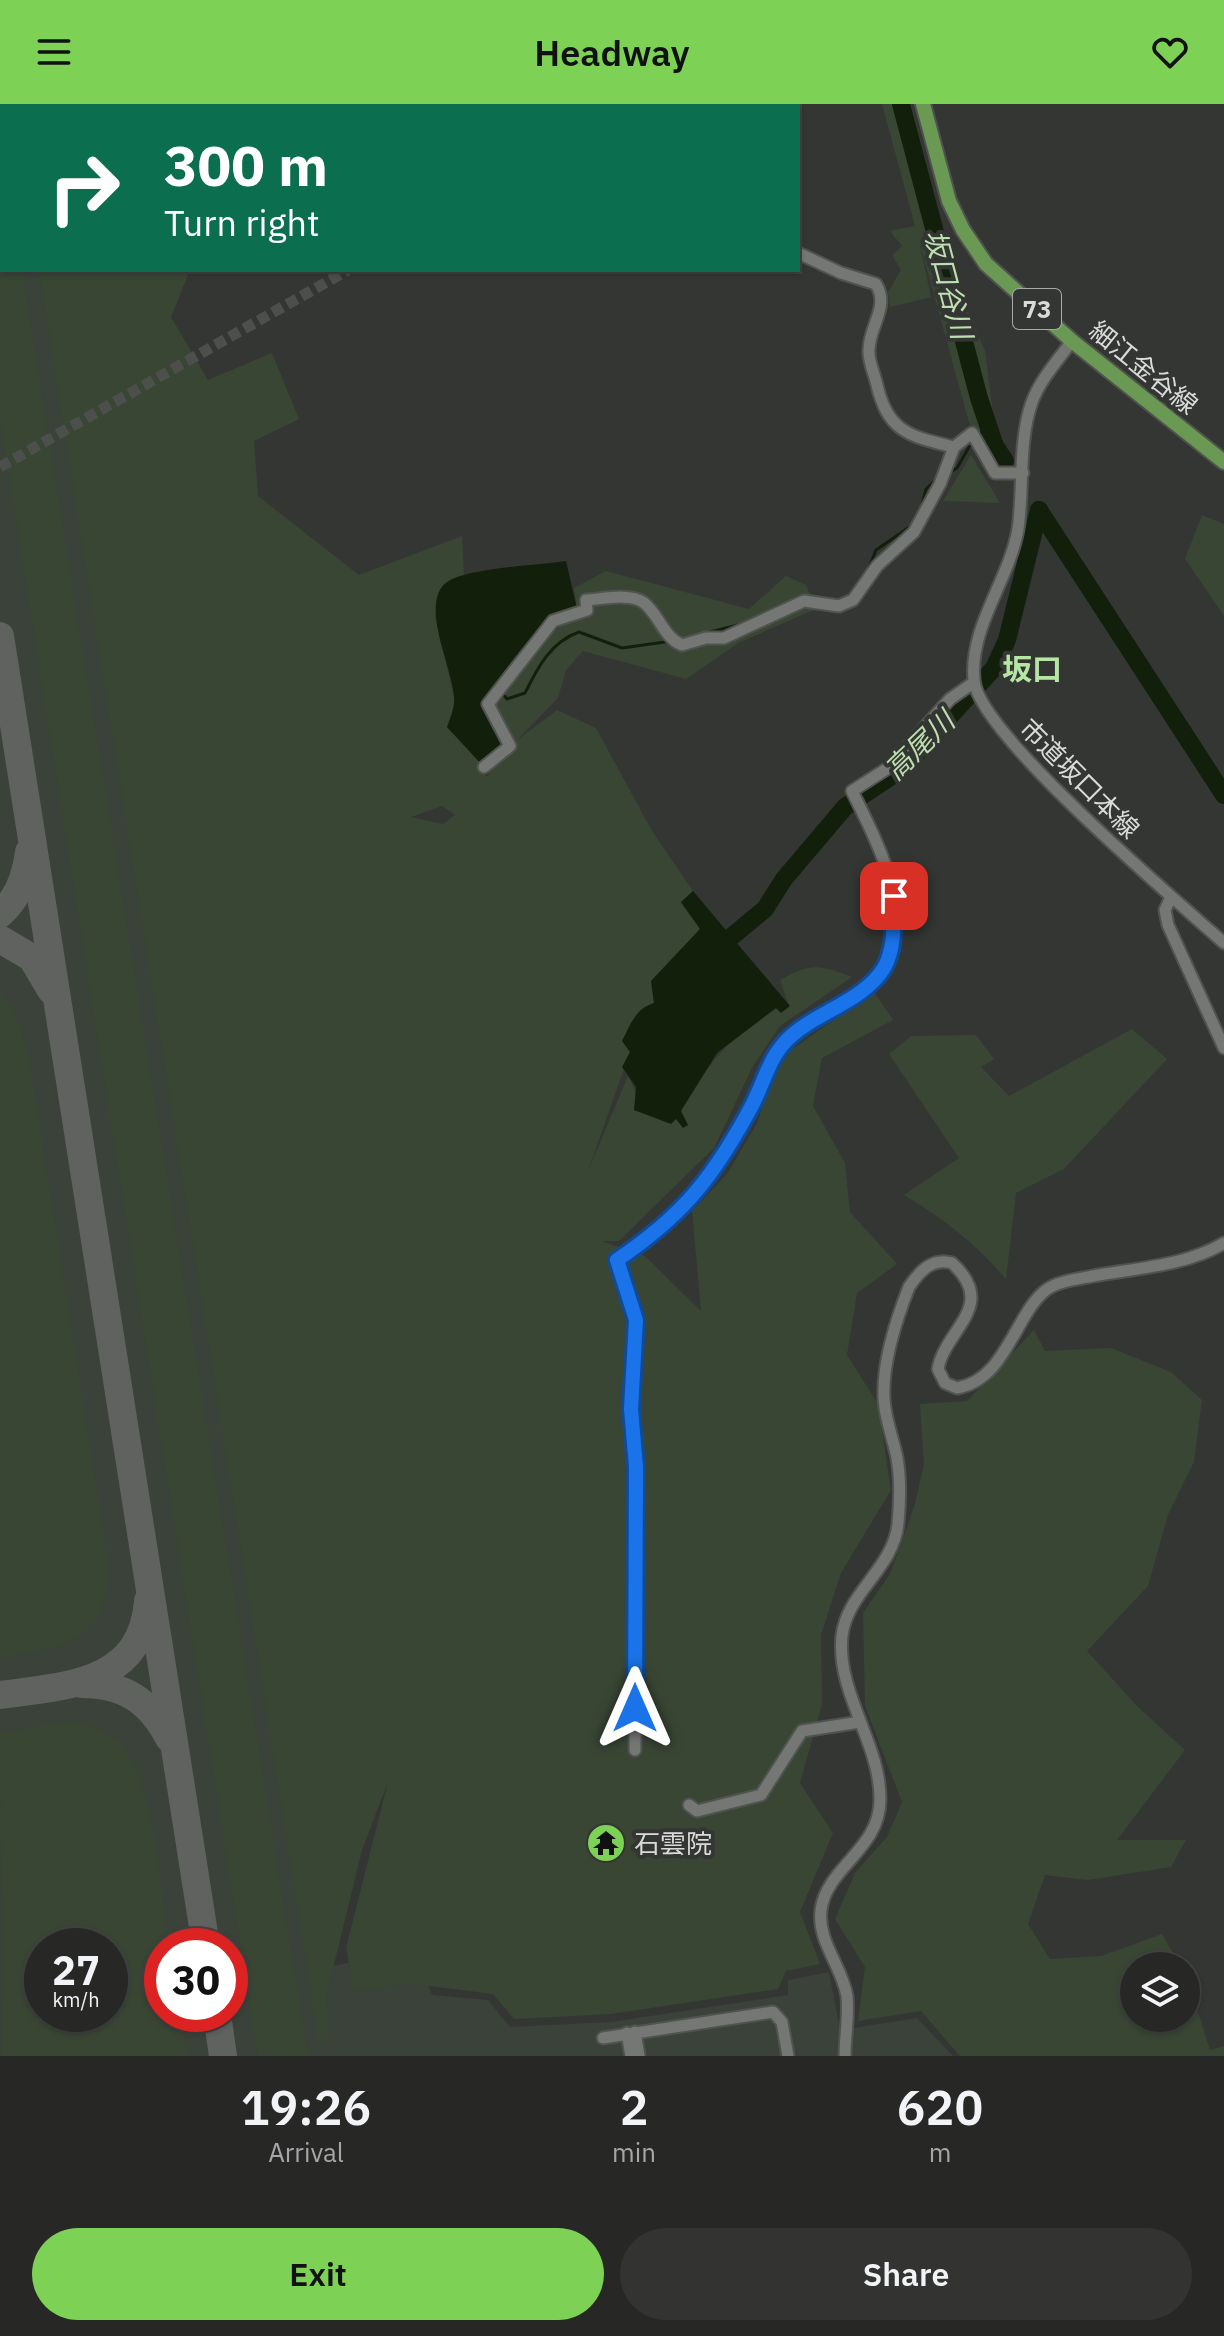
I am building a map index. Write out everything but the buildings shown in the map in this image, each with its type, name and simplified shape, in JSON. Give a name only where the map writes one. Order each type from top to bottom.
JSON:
[{"type":"main road","name":"細江金谷線","points":[[923,104],[949,201],[963,230],[986,264],[1072,341],[1224,462]]},
{"type":"street","points":[[800,254],[841,273],[876,284],[882,303],[869,350],[881,405],[896,426],[907,434],[954,447]]},
{"type":"street","points":[[635,1750],[636,1467],[631,1409],[636,1320],[617,1260],[681,1212],[690,1201],[730,1146],[755,1101],[771,1059],[789,1038],[874,983],[886,965],[893,939],[894,896],[886,864],[852,791],[888,768],[950,699],[974,684],[974,648],[1009,565],[1017,531],[1032,403],[1072,341]]},
{"type":"street","points":[[484,767],[510,746],[488,704],[553,621],[587,610],[586,600],[627,598],[643,602],[674,642],[682,645],[706,638],[724,638],[804,601],[839,606],[853,600],[877,566],[914,532],[954,447],[972,433],[995,473],[1023,473]]},
{"type":"street","name":"市道坂口本線","points":[[974,684],[989,714],[1087,820],[1224,943]]},
{"type":"street","points":[[1171,897],[1165,910],[1168,925],[1224,1048]]},
{"type":"street","points":[[845,2056],[847,1996],[825,1941],[821,1909],[825,1896],[864,1845],[878,1819],[880,1789],[844,1665],[842,1638],[853,1605],[885,1563],[896,1539],[899,1483],[885,1413],[884,1383],[902,1305],[918,1274],[945,1261],[958,1269],[969,1290],[967,1320],[945,1351],[938,1369],[945,1383],[957,1388],[972,1383],[998,1360],[1048,1288],[1078,1278],[1188,1258],[1224,1243]]},
{"type":"street","points":[[689,1805],[697,1811],[761,1795],[802,1731],[860,1722]]},
{"type":"street","points":[[603,2038],[773,2012],[782,2022],[788,2056]]},
{"type":"street","points":[[631,2033],[631,2056]]},
{"type":"street","points":[[631,2033],[639,2056]]},
{"type":"shaded area","points":[[882,104],[911,104],[958,286],[985,351],[993,413],[1004,456],[995,464],[970,426],[919,240],[931,297],[890,307],[888,292],[901,270],[892,255],[902,246],[890,231],[915,226]]},
{"type":"shaded area","points":[[0,272],[69,272],[332,1966],[414,1951],[432,1995],[488,2000],[510,2027],[611,2022],[788,1995],[788,1980],[829,1972],[840,2030],[917,2018],[953,2056],[0,2056]]},
{"type":"shaded area","points":[[0,272],[22,272],[308,2056],[258,2056],[248,1993],[248,1928],[238,1928],[0,418]]},
{"type":"shaded area","points":[[39,272],[189,272],[171,317],[208,380],[272,353],[299,419],[254,441],[258,496],[359,575],[462,536],[464,576],[451,580],[435,615],[455,701],[447,727],[484,767],[486,777],[510,746],[492,698],[524,654],[577,613],[574,588],[606,571],[749,609],[786,576],[806,585],[816,609],[738,643],[686,679],[583,651],[566,670],[558,698],[517,740],[557,710],[596,728],[652,831],[693,891],[681,903],[700,929],[651,981],[654,1004],[638,1013],[622,1041],[630,1052],[588,1171],[628,1076],[637,1094],[676,1118],[683,1127],[688,1125],[681,1111],[712,1063],[757,1019],[789,1006],[780,980],[815,967],[852,977],[780,1026],[753,1066],[714,1148],[619,1241],[601,1241],[645,1256],[701,1311],[692,1211],[727,1174],[757,1123],[778,1059],[874,992],[893,1020],[822,1058],[813,1106],[845,1163],[850,1212],[897,1264],[857,1293],[847,1355],[878,1404],[891,1490],[841,1573],[821,1635],[822,1704],[800,1783],[833,1833],[800,1912],[820,1964],[786,1971],[778,1989],[611,2014],[514,2019],[493,1994],[414,1984],[354,1990],[346,1948],[388,1782],[362,1850],[327,1993],[328,2041],[319,2043]],"holes":[[[442,806],[455,815],[443,824],[411,817]]]},
{"type":"shaded area","points":[[971,455],[1000,503],[943,501]]},
{"type":"shaded area","points":[[1202,515],[1224,524],[1224,616],[1185,559]]},
{"type":"shaded area","points":[[566,561],[578,613],[553,621],[488,704],[510,746],[484,767],[447,727],[454,697],[436,617],[440,589],[460,576]]},
{"type":"shaded area","points":[[693,891],[790,1006],[781,1013],[776,1008],[717,1053],[681,1111],[688,1125],[683,1128],[676,1119],[671,1124],[634,1110],[636,1087],[622,1067],[630,1052],[622,1041],[638,1013],[654,1003],[651,981],[700,929],[681,902]]},
{"type":"shaded area","points":[[0,992],[15,1011],[29,1056],[109,1567],[107,1592],[91,1627],[62,1645],[0,1657]]},
{"type":"shaded area","points":[[1132,1029],[1167,1059],[1064,1169],[1016,1193],[1006,1279],[958,1232],[904,1195],[959,1158],[889,1054],[911,1036],[976,1035],[994,1059],[981,1067],[1009,1096]]},
{"type":"shaded area","points":[[1034,1330],[1045,1351],[1111,1348],[1171,1372],[1202,1400],[1194,1462],[1168,1515],[1148,1586],[1087,1651],[1137,1706],[1185,1750],[1117,1840],[1186,1840],[1171,1867],[1088,1880],[1045,1875],[1028,1924],[1050,1959],[1101,1956],[1162,1934],[1172,1952],[1120,1952],[1120,2032],[1200,2032],[1200,2019],[1210,2050],[1224,2046],[1224,2056],[960,2056],[921,2011],[858,2021],[865,1967],[835,1919],[855,1873],[887,1837],[902,1802],[865,1706],[863,1613],[890,1574],[914,1507],[924,1465],[920,1404],[967,1401]]},
{"type":"shaded area","points":[[63,1722],[89,1726],[104,1731],[124,1747],[143,1786],[155,1841],[167,1928],[144,1928],[144,2032],[183,2032],[187,2056],[2,2056],[0,1733]]},
{"type":"waterway","name":"坂口谷川","points":[[901,104],[979,398],[995,446],[1005,461]]},
{"type":"waterway","name":"坂口谷川","points":[[966,349],[984,429],[979,435]]},
{"type":"waterway","points":[[947,474],[957,468],[973,440]]},
{"type":"waterway","points":[[921,509],[926,489],[937,479]]},
{"type":"waterway","name":"坂口谷川","points":[[1039,510],[1224,795]]},
{"type":"waterway","name":"高尾川","points":[[730,938],[765,909],[784,879],[845,807],[902,769],[994,668],[1007,640],[1039,510]]},
{"type":"waterway","points":[[868,570],[876,550],[911,526]]},
{"type":"waterway","points":[[808,597],[824,599]]},
{"type":"waterway","points":[[706,633],[742,624]]},
{"type":"waterway","points":[[501,692],[507,699],[525,693],[552,649],[579,632],[622,648],[672,641]]},
{"type":"taxiway","points":[[0,636],[203,1928]]},
{"type":"taxiway","points":[[0,914],[20,886],[29,852]]},
{"type":"taxiway","points":[[0,939],[32,958],[51,990]]},
{"type":"taxiway","points":[[0,1695],[73,1683],[96,1676],[115,1665],[131,1650],[143,1629],[148,1601]]},
{"type":"taxiway","points":[[82,1684],[111,1687],[134,1697],[153,1714],[169,1738]]},
{"type":"taxiway","points":[[220,2032],[223,2056]]},
{"type":"tunnel","points":[[0,467],[344,272]]},
{"type":"place","name":"石雲院","points":[[606,1843]]},
{"type":"district","name":"坂口","points":[[1032,668]]},
{"type":"route","points":[[635,1708],[636,1467],[631,1409],[636,1320],[617,1260],[681,1212],[730,1146],[755,1101],[771,1059],[789,1038],[874,983],[886,965],[893,939],[894,896]]}]
